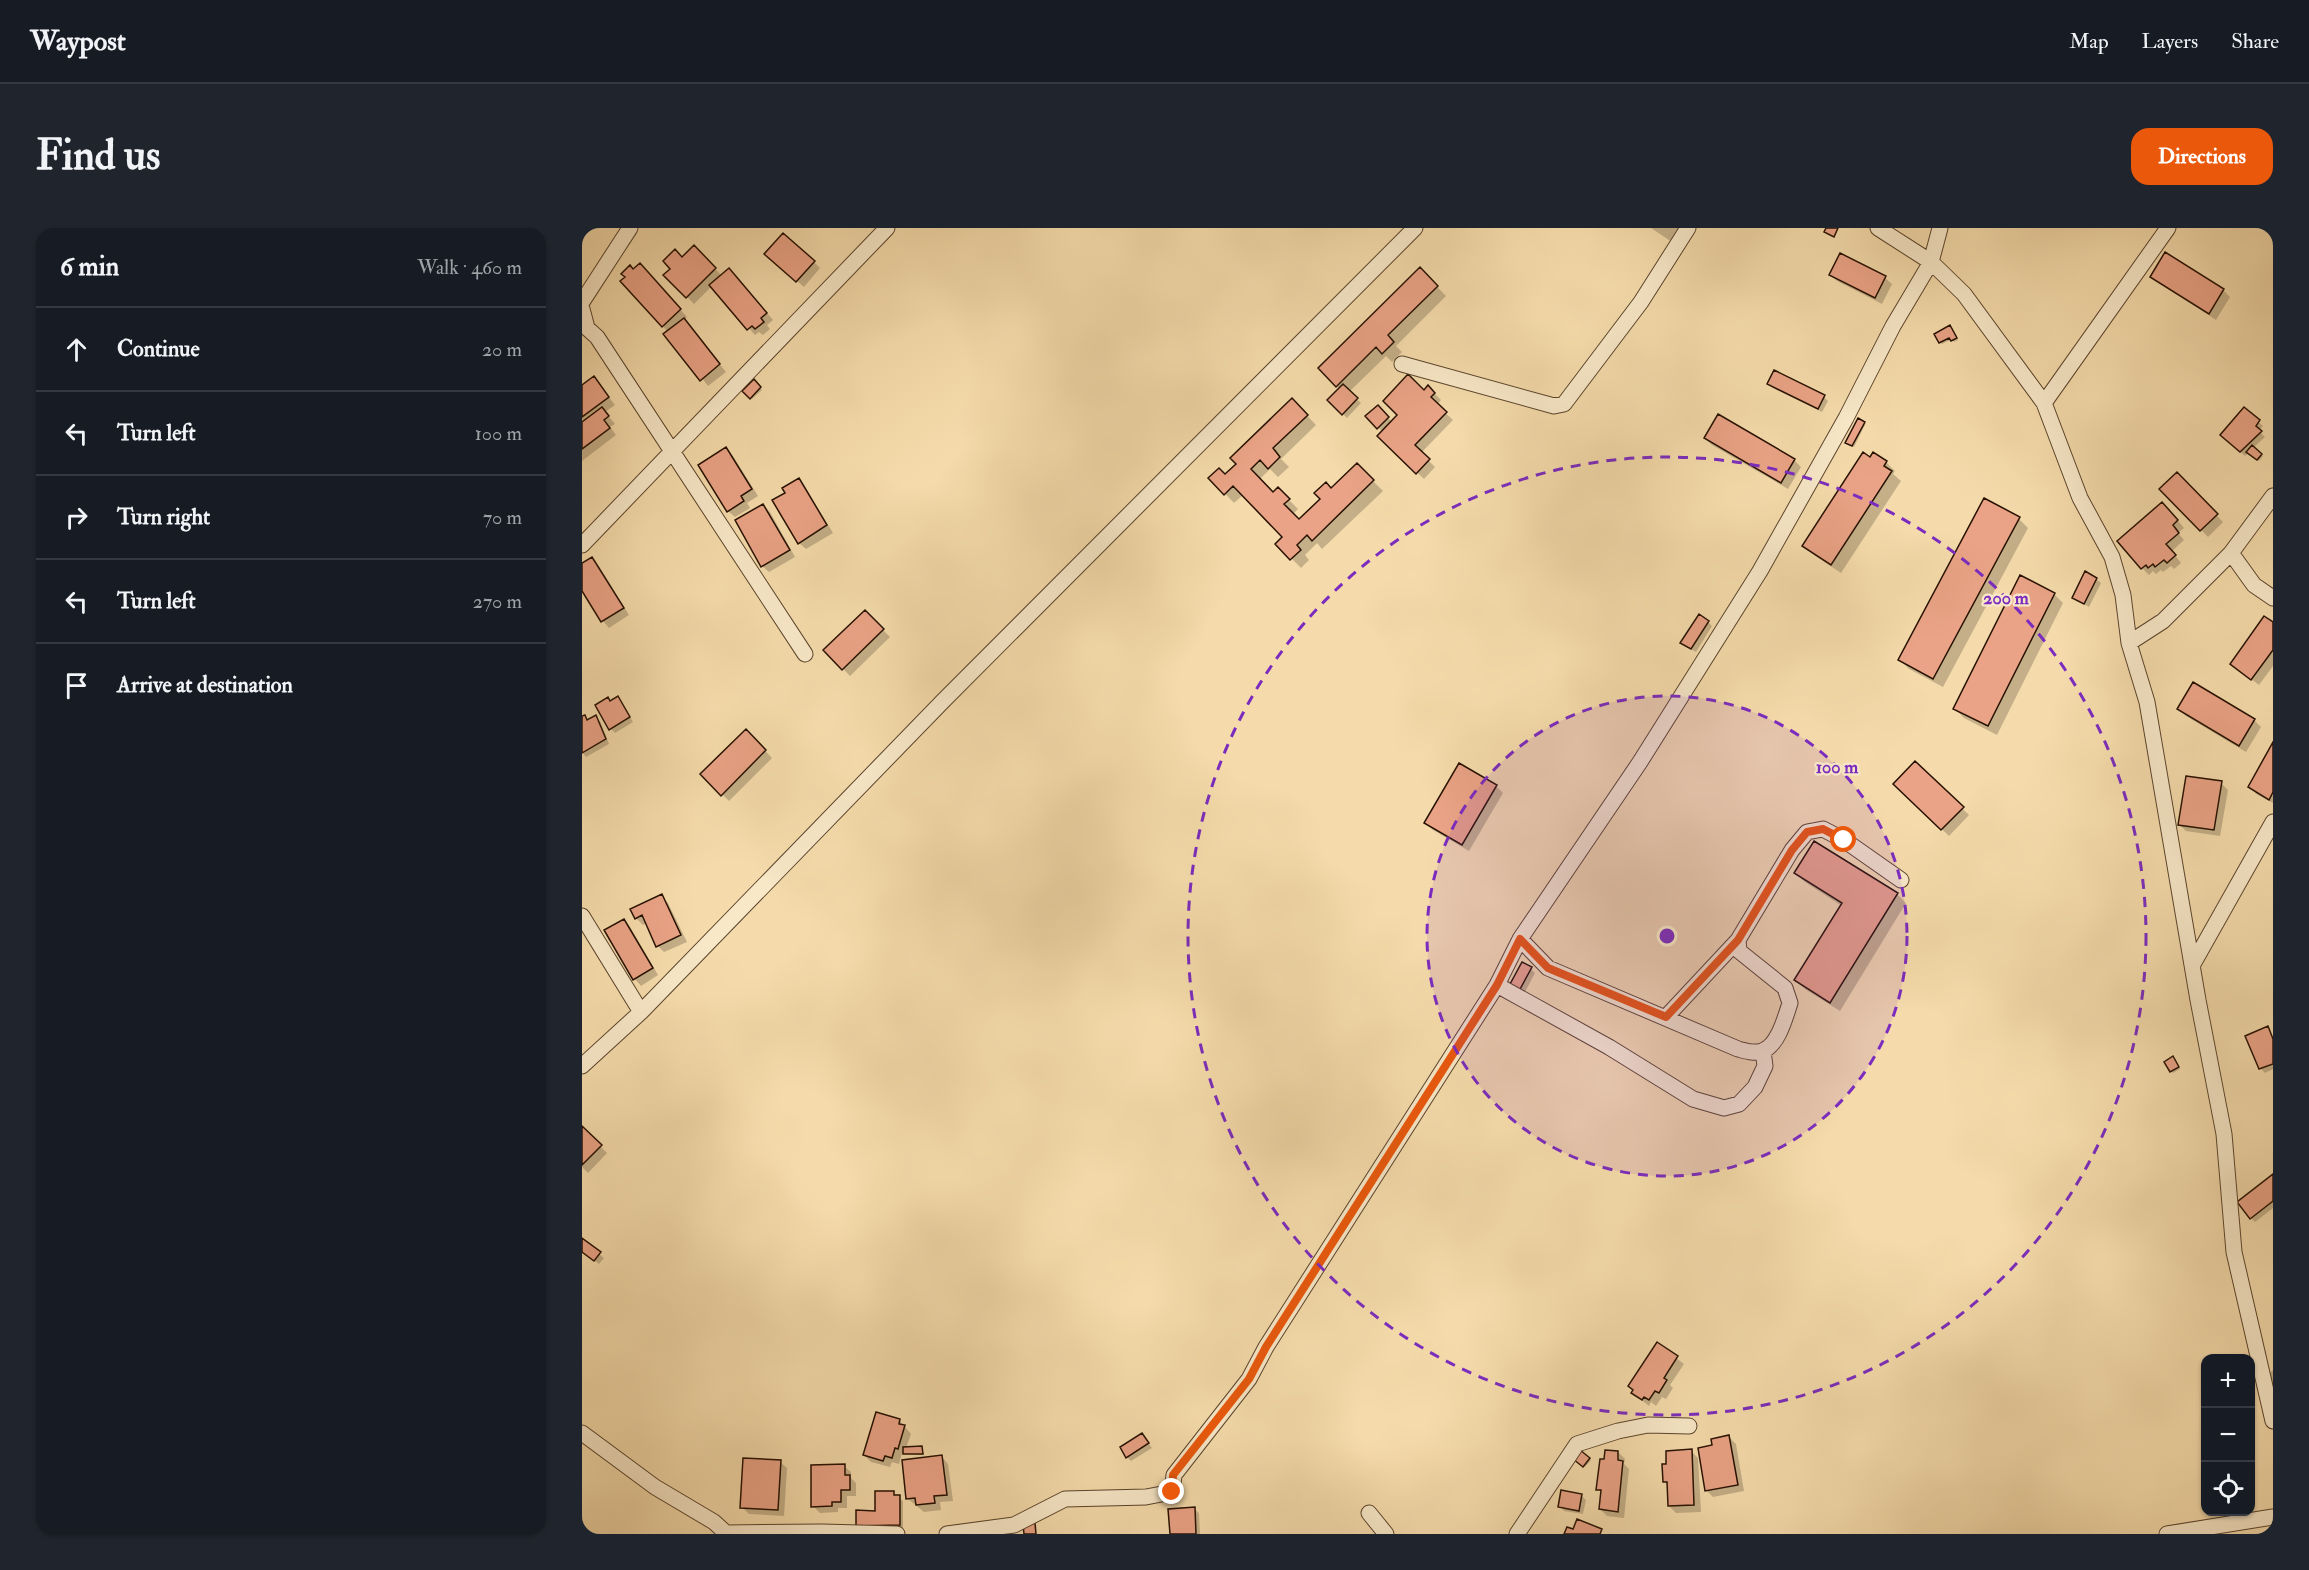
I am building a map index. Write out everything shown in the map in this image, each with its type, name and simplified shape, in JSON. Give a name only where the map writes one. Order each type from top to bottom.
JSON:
[{"type":"street","points":[[582,302],[630,228]]},
{"type":"street","points":[[582,545],[887,228]]},
{"type":"street","points":[[582,1066],[641,1012],[943,701],[1415,228]]},
{"type":"street","points":[[1402,364],[1554,406],[1564,404],[1641,302],[1688,228]]},
{"type":"street","points":[[1878,228],[1931,262],[1964,294],[2044,403],[2080,498],[2112,557],[2123,595],[2129,643],[2147,702],[2224,1134],[2234,1252],[2273,1421]]},
{"type":"street","points":[[947,1534],[1014,1525],[1065,1499],[1146,1497],[1172,1492],[1173,1475],[1249,1379],[1266,1347],[1497,985],[1520,939],[1640,762],[1760,571],[1846,418],[1893,326],[1931,262],[1940,228]]},
{"type":"street","points":[[2044,403],[2168,228]]},
{"type":"street","points":[[582,309],[587,328],[597,337],[805,654]]},
{"type":"street","points":[[2129,643],[2163,621],[2231,553],[2273,496]]},
{"type":"street","points":[[2231,553],[2254,585],[2273,598]]},
{"type":"street","points":[[2193,964],[2273,822]]},
{"type":"street","points":[[1666,1017],[1738,940],[1792,850],[1807,832],[1823,829],[1844,840],[1901,880]]},
{"type":"street","points":[[582,916],[641,1012]]},
{"type":"street","points":[[1520,939],[1548,968],[1738,1049],[1752,1052],[1763,1051],[1775,1039],[1790,1003],[1785,988],[1739,951],[1738,940]]},
{"type":"street","points":[[1497,985],[1609,1047],[1693,1099],[1724,1108],[1739,1104],[1755,1087],[1765,1066],[1763,1051]]},
{"type":"street","points":[[1517,1534],[1577,1444],[1618,1431],[1648,1425],[1689,1426]]},
{"type":"street","points":[[582,1433],[655,1487],[714,1522],[724,1534],[822,1532],[897,1534]]},
{"type":"street","points":[[1369,1513],[1386,1534]]},
{"type":"street","points":[[2167,1534],[2273,1517]]},
{"type":"building","points":[[1826,228],[1838,228],[1834,237],[1824,232]]},
{"type":"building","points":[[783,233],[815,261],[796,282],[764,254]]},
{"type":"building","points":[[694,245],[716,268],[686,298],[663,275],[670,269],[663,261],[675,249],[682,257]]},
{"type":"building","points":[[2165,252],[2224,289],[2209,314],[2150,277]]},
{"type":"building","points":[[1840,253],[1886,276],[1875,298],[1829,275]]},
{"type":"building","points":[[640,263],[681,309],[662,327],[620,281],[625,277],[621,274],[630,265],[633,269]]},
{"type":"building","points":[[1420,267],[1438,286],[1388,335],[1394,342],[1382,354],[1376,347],[1336,387],[1318,368]]},
{"type":"building","points":[[729,268],[767,313],[761,318],[764,322],[755,329],[752,326],[747,330],[709,285]]},
{"type":"building","points":[[684,318],[720,364],[700,381],[663,334]]},
{"type":"building","points":[[1950,325],[1957,338],[1951,341],[1949,338],[1939,343],[1934,334]]},
{"type":"building","points":[[1774,370],[1825,395],[1818,409],[1767,384]]},
{"type":"building","points":[[1408,374],[1424,390],[1428,385],[1435,393],[1431,397],[1447,412],[1415,445],[1430,459],[1416,474],[1377,436],[1397,415],[1383,401]]},
{"type":"building","points":[[594,376],[609,397],[582,417],[582,385]]},
{"type":"building","points":[[754,379],[761,387],[750,399],[742,391]]},
{"type":"building","points":[[1343,384],[1358,398],[1342,415],[1327,400]]},
{"type":"building","points":[[1292,398],[1308,415],[1273,448],[1280,457],[1268,469],[1260,460],[1251,469],[1273,492],[1278,487],[1290,499],[1284,504],[1299,519],[1320,499],[1314,493],[1326,482],[1331,488],[1357,463],[1374,480],[1312,541],[1307,535],[1297,545],[1301,550],[1290,560],[1275,544],[1282,537],[1233,486],[1224,495],[1208,478],[1219,468],[1225,474],[1236,464],[1230,458]]},
{"type":"building","points":[[1378,405],[1389,417],[1377,429],[1365,416]]},
{"type":"building","points":[[602,407],[609,416],[604,420],[610,428],[582,449],[582,422]]},
{"type":"building","points":[[2244,407],[2260,420],[2256,426],[2262,431],[2240,452],[2220,435]]},
{"type":"building","points":[[1718,414],[1795,459],[1781,483],[1704,438]]},
{"type":"building","points":[[1858,418],[1865,422],[1852,446],[1845,443]]},
{"type":"building","points":[[2252,445],[2262,454],[2257,460],[2246,452]]},
{"type":"building","points":[[726,447],[752,489],[741,496],[744,501],[727,512],[698,465]]},
{"type":"building","points":[[1863,452],[1870,457],[1873,452],[1887,461],[1884,466],[1892,471],[1831,565],[1802,546]]},
{"type":"building","points":[[2177,472],[2218,514],[2200,531],[2159,489]]},
{"type":"building","points":[[799,478],[827,525],[798,544],[772,500],[785,493],[782,488]]},
{"type":"building","points":[[1984,498],[2020,517],[1933,679],[1898,660]]},
{"type":"building","points":[[2162,502],[2178,520],[2173,525],[2179,533],[2166,544],[2176,555],[2167,563],[2164,560],[2155,567],[2153,564],[2148,568],[2146,565],[2141,569],[2117,541]]},
{"type":"building","points":[[763,504],[790,550],[761,567],[735,520]]},
{"type":"building","points":[[592,557],[624,608],[601,622],[582,591],[582,563]]},
{"type":"building","points":[[2085,571],[2097,578],[2084,604],[2072,598]]},
{"type":"building","points":[[2020,575],[2055,593],[1988,726],[1953,709]]},
{"type":"building","points":[[865,610],[884,629],[842,670],[823,650]]},
{"type":"building","points":[[1699,614],[1709,621],[1691,649],[1680,643]]},
{"type":"building","points":[[2264,616],[2273,622],[2273,650],[2251,680],[2230,664]]},
{"type":"building","points":[[2193,682],[2255,719],[2239,746],[2177,709]]},
{"type":"building","points":[[618,696],[630,717],[609,730],[595,705],[608,697],[610,701]]},
{"type":"building","points":[[585,715],[587,720],[596,715],[606,739],[582,753],[582,716]]},
{"type":"building","points":[[746,729],[766,750],[721,796],[700,774]]},
{"type":"building","points":[[2273,742],[2273,792],[2269,800],[2248,787]]},
{"type":"building","points":[[1915,761],[1964,807],[1941,830],[1893,784]]},
{"type":"building","points":[[1459,763],[1497,785],[1462,845],[1424,823]]},
{"type":"building","points":[[2186,776],[2222,781],[2214,830],[2178,825]]},
{"type":"building","points":[[1814,841],[1898,893],[1830,1003],[1794,980],[1842,903],[1794,873]]},
{"type":"building","points":[[662,894],[681,935],[656,947],[642,915],[635,919],[630,909]]},
{"type":"building","points":[[624,919],[653,968],[633,980],[604,930]]},
{"type":"building","points":[[1522,962],[1532,967],[1519,991],[1509,986]]},
{"type":"building","points":[[2268,1026],[2273,1039],[2273,1064],[2259,1069],[2245,1036]]},
{"type":"building","points":[[2173,1056],[2179,1067],[2170,1072],[2164,1062]]},
{"type":"building","points":[[582,1126],[602,1145],[582,1165]]},
{"type":"building","points":[[2273,1174],[2273,1201],[2250,1219],[2237,1202]]},
{"type":"building","points":[[582,1238],[601,1252],[594,1261],[582,1252]]},
{"type":"building","points":[[1657,1342],[1678,1356],[1664,1378],[1667,1380],[1659,1393],[1655,1391],[1649,1400],[1644,1397],[1642,1400],[1631,1393],[1633,1390],[1628,1386]]},
{"type":"building","points":[[876,1412],[900,1419],[899,1424],[905,1425],[898,1449],[895,1448],[892,1458],[885,1456],[883,1461],[863,1455]]},
{"type":"building","points":[[1142,1433],[1149,1443],[1126,1458],[1120,1447]]},
{"type":"building","points":[[1729,1435],[1738,1485],[1705,1491],[1698,1448],[1712,1445],[1711,1439]]},
{"type":"building","points":[[922,1446],[923,1454],[903,1454],[903,1447]]},
{"type":"building","points":[[1692,1449],[1694,1505],[1668,1506],[1667,1482],[1663,1482],[1662,1464],[1666,1464],[1666,1451]]},
{"type":"building","points":[[1580,1450],[1590,1458],[1583,1467],[1573,1459]]},
{"type":"building","points":[[1605,1450],[1618,1451],[1618,1460],[1623,1461],[1618,1512],[1599,1509],[1601,1490],[1596,1490],[1600,1459],[1604,1459]]},
{"type":"building","points":[[942,1455],[947,1495],[934,1496],[935,1503],[916,1505],[915,1498],[906,1499],[902,1460]]},
{"type":"building","points":[[743,1458],[781,1460],[778,1510],[740,1508]]},
{"type":"building","points":[[845,1464],[845,1475],[850,1475],[850,1490],[841,1490],[841,1502],[832,1502],[832,1506],[811,1507],[811,1465]]},
{"type":"building","points":[[1561,1490],[1582,1494],[1579,1511],[1558,1507]]},
{"type":"building","points":[[875,1491],[894,1491],[894,1495],[900,1495],[900,1525],[856,1526],[856,1510],[875,1511]]},
{"type":"building","points":[[1195,1507],[1196,1534],[1170,1534],[1168,1509]]},
{"type":"building","points":[[1577,1519],[1602,1529],[1600,1534],[1564,1534],[1567,1527],[1573,1529]]},
{"type":"building","points":[[1035,1523],[1036,1534],[1024,1534],[1023,1524]]},
{"type":"route","points":[[1172,1492],[1173,1475],[1249,1379],[1266,1347],[1497,985],[1520,939],[1548,968],[1666,1017],[1738,940],[1792,850],[1807,832],[1823,829],[1844,840]]}]
